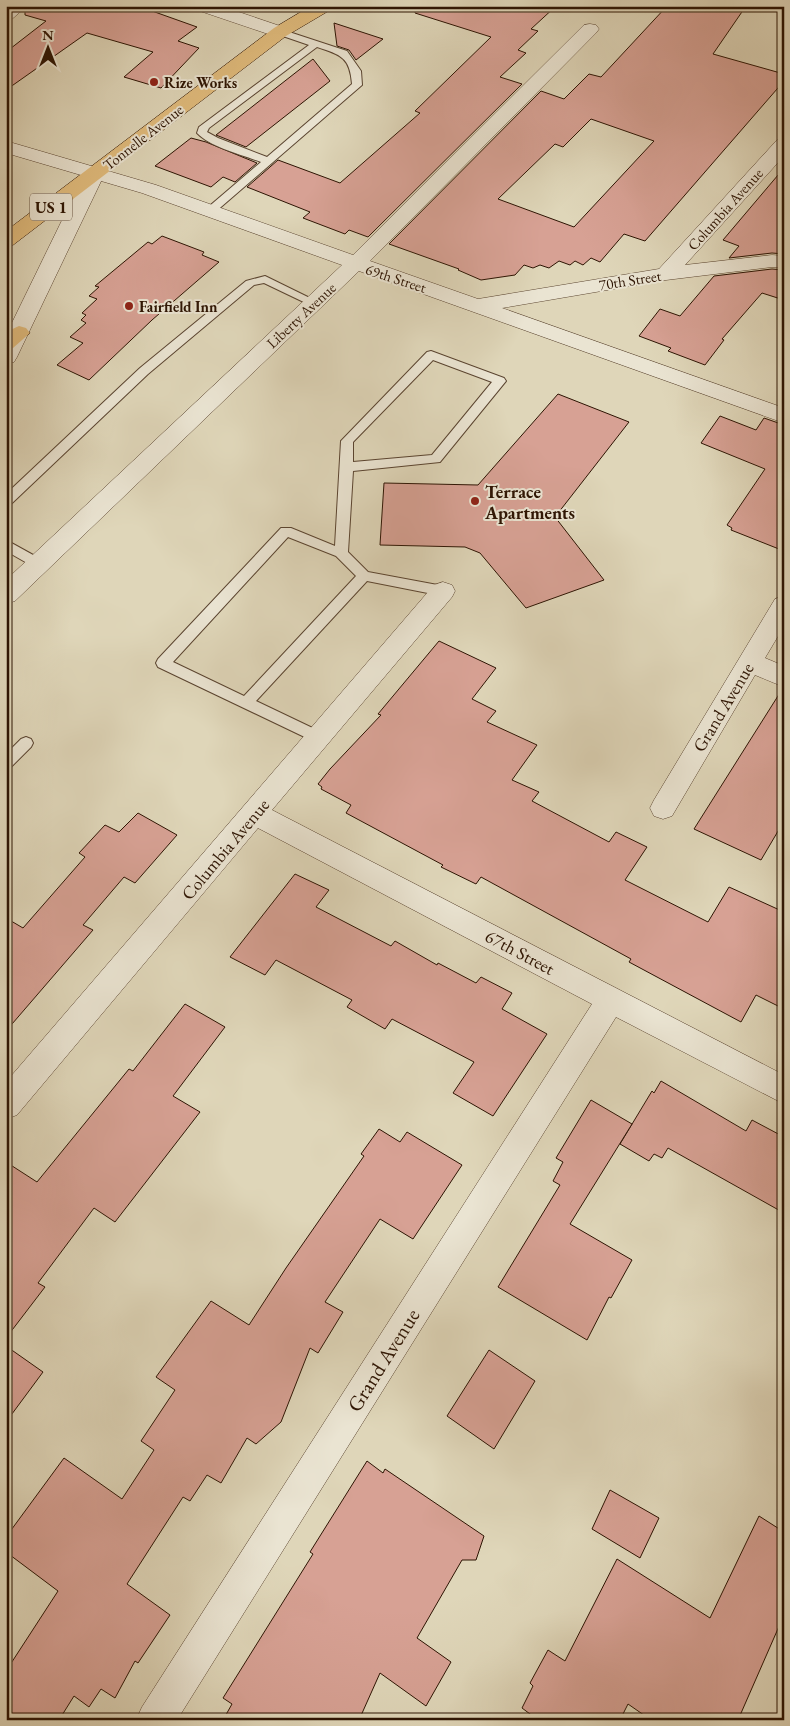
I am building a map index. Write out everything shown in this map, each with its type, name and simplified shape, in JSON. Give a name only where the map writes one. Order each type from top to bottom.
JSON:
[{"type":"main road","points":[[280,32],[288,6]]},
{"type":"main road","name":"Tonnelle Avenue","points":[[6,241],[280,32],[324,6]]},
{"type":"street","points":[[6,15],[19,6]]},
{"type":"street","points":[[203,6],[280,32]]},
{"type":"street","name":"Liberty Avenue","points":[[6,595],[355,264],[590,29]]},
{"type":"street","name":"Columbia Avenue","points":[[666,274],[784,144]]},
{"type":"street","name":"69th Street","points":[[6,147],[149,189],[355,264],[478,305],[784,416]]},
{"type":"street","points":[[6,357],[13,338],[95,173]]},
{"type":"street","name":"70th Street","points":[[478,305],[666,274],[772,261],[784,262]]},
{"type":"street","name":"Columbia Avenue","points":[[6,1105],[443,591]]},
{"type":"street","name":"Grand Avenue","points":[[663,808],[784,605]]},
{"type":"street","points":[[750,662],[784,677]]},
{"type":"street","name":"67th Street","points":[[255,814],[784,1090]]},
{"type":"street","name":"Grand Avenue","points":[[155,1720],[612,1000]]},
{"type":"lane","points":[[210,211],[357,85],[356,71],[344,53],[280,32]]},
{"type":"lane","points":[[269,161],[214,140],[202,133],[204,127],[316,44]]},
{"type":"lane","points":[[6,502],[144,371],[250,283],[266,280],[314,302]]},
{"type":"lane","points":[[341,553],[347,441],[431,355],[500,381],[436,459],[347,467]]},
{"type":"lane","points":[[318,737],[163,663],[286,531],[341,553],[364,576],[443,591]]},
{"type":"lane","points":[[6,546],[39,564]]},
{"type":"lane","points":[[246,703],[364,576]]},
{"type":"lane","points":[[6,763],[26,743]]},
{"type":"building","points":[[29,6],[138,6],[197,27],[178,41],[199,48],[161,88],[124,77],[153,52],[87,33],[6,90],[6,52],[46,21],[25,15],[25,10]]},
{"type":"building","points":[[416,6],[556,6],[531,29],[538,31],[518,50],[526,53],[500,77],[522,84],[368,237],[349,230],[345,234],[303,218],[310,212],[247,187],[278,160],[340,183],[420,113],[415,111],[491,37],[415,13]]},
{"type":"building","points":[[667,6],[746,6],[713,54],[784,74],[784,81],[645,241],[624,234],[600,262],[591,258],[583,265],[575,261],[570,265],[559,261],[549,268],[540,265],[533,268],[524,265],[515,275],[481,280],[459,269],[389,244],[541,91],[564,99],[589,74],[601,77]],"holes":[[[591,119],[654,141],[574,227],[498,199],[555,144],[563,147]]]},
{"type":"building","points":[[334,23],[383,39],[356,60],[349,50],[337,46]]},
{"type":"building","points":[[313,59],[330,81],[246,147],[216,135]]},
{"type":"building","points":[[191,138],[206,142],[257,163],[235,182],[223,177],[211,187],[155,166]]},
{"type":"building","points":[[784,168],[784,254],[772,253],[729,258],[739,246],[723,240]]},
{"type":"building","name":"Fairfield Inn","points":[[162,236],[204,252],[202,255],[219,262],[152,320],[89,380],[57,365],[83,343],[70,337],[86,323],[81,320],[86,315],[82,313],[97,299],[89,296],[99,287],[95,286],[148,242],[152,244]]},
{"type":"building","points":[[772,269],[784,270],[784,300],[762,293],[722,339],[724,340],[705,365],[668,351],[671,348],[639,336],[660,309],[680,316],[714,276]]},
{"type":"building","name":"Terrace Apartments","points":[[558,394],[629,422],[555,517],[604,580],[526,608],[480,553],[465,547],[380,545],[384,483],[478,485]]},
{"type":"building","points":[[720,416],[756,430],[764,418],[784,425],[784,551],[731,530],[732,528],[727,525],[765,469],[701,443]]},
{"type":"building","points":[[439,641],[496,668],[472,699],[496,711],[487,722],[537,745],[512,780],[539,792],[532,801],[609,842],[616,832],[647,847],[625,880],[708,922],[729,887],[784,912],[784,1009],[756,995],[741,1022],[629,962],[631,959],[481,877],[476,884],[441,867],[443,865],[346,813],[351,805],[321,789],[322,787],[318,784],[381,715],[378,714]]},
{"type":"building","points":[[783,688],[784,821],[761,860],[694,829]]},
{"type":"building","points":[[138,813],[177,835],[135,883],[124,877],[83,925],[93,930],[6,1031],[6,918],[23,928],[85,857],[79,853],[105,825],[119,832]]},
{"type":"building","points":[[295,874],[329,890],[316,907],[391,946],[395,941],[437,965],[438,963],[476,983],[481,977],[512,993],[502,1009],[547,1034],[493,1116],[453,1093],[474,1062],[392,1019],[385,1029],[347,1007],[352,1000],[276,960],[265,975],[230,957]]},
{"type":"building","points":[[185,1004],[225,1027],[173,1096],[200,1112],[115,1222],[94,1208],[38,1283],[45,1287],[6,1338],[6,1162],[37,1182],[129,1069],[133,1071]]},
{"type":"building","points":[[661,1081],[746,1131],[752,1120],[784,1137],[784,1213],[668,1148],[662,1158],[654,1154],[649,1161],[620,1144],[652,1091],[654,1093]]},
{"type":"building","points":[[591,1100],[632,1124],[570,1224],[632,1260],[611,1298],[609,1297],[587,1340],[498,1287],[560,1185],[553,1181],[563,1162],[556,1158]]},
{"type":"building","points":[[379,1129],[400,1142],[407,1132],[462,1165],[413,1239],[380,1219],[325,1302],[343,1312],[318,1353],[310,1348],[281,1422],[256,1444],[247,1438],[221,1483],[207,1475],[190,1501],[183,1497],[127,1584],[170,1615],[138,1663],[135,1661],[115,1698],[101,1689],[89,1707],[74,1696],[59,1720],[6,1720],[6,1671],[58,1591],[6,1552],[6,1537],[64,1458],[122,1499],[154,1450],[141,1441],[175,1390],[156,1377],[211,1301],[249,1325],[364,1156],[361,1154]]},
{"type":"building","points":[[6,1346],[43,1372],[6,1422]]},
{"type":"building","points":[[489,1350],[535,1381],[494,1449],[447,1416]]},
{"type":"building","points":[[367,1461],[383,1473],[385,1469],[484,1536],[476,1560],[462,1560],[417,1638],[451,1662],[426,1706],[380,1673],[359,1720],[223,1720],[232,1704],[223,1698],[313,1554],[310,1552]]},
{"type":"building","points":[[610,1490],[659,1518],[640,1558],[592,1529]]},
{"type":"building","points":[[759,1516],[784,1532],[784,1615],[738,1720],[651,1720],[628,1704],[620,1720],[538,1720],[522,1708],[533,1686],[530,1683],[548,1650],[565,1661],[617,1559],[710,1618]]},
{"type":"place","name":"Rize Works","points":[[154,82]]},
{"type":"place","name":"Fairfield Inn","points":[[129,306]]},
{"type":"place","name":"Terrace Apartments","points":[[475,501]]}]
